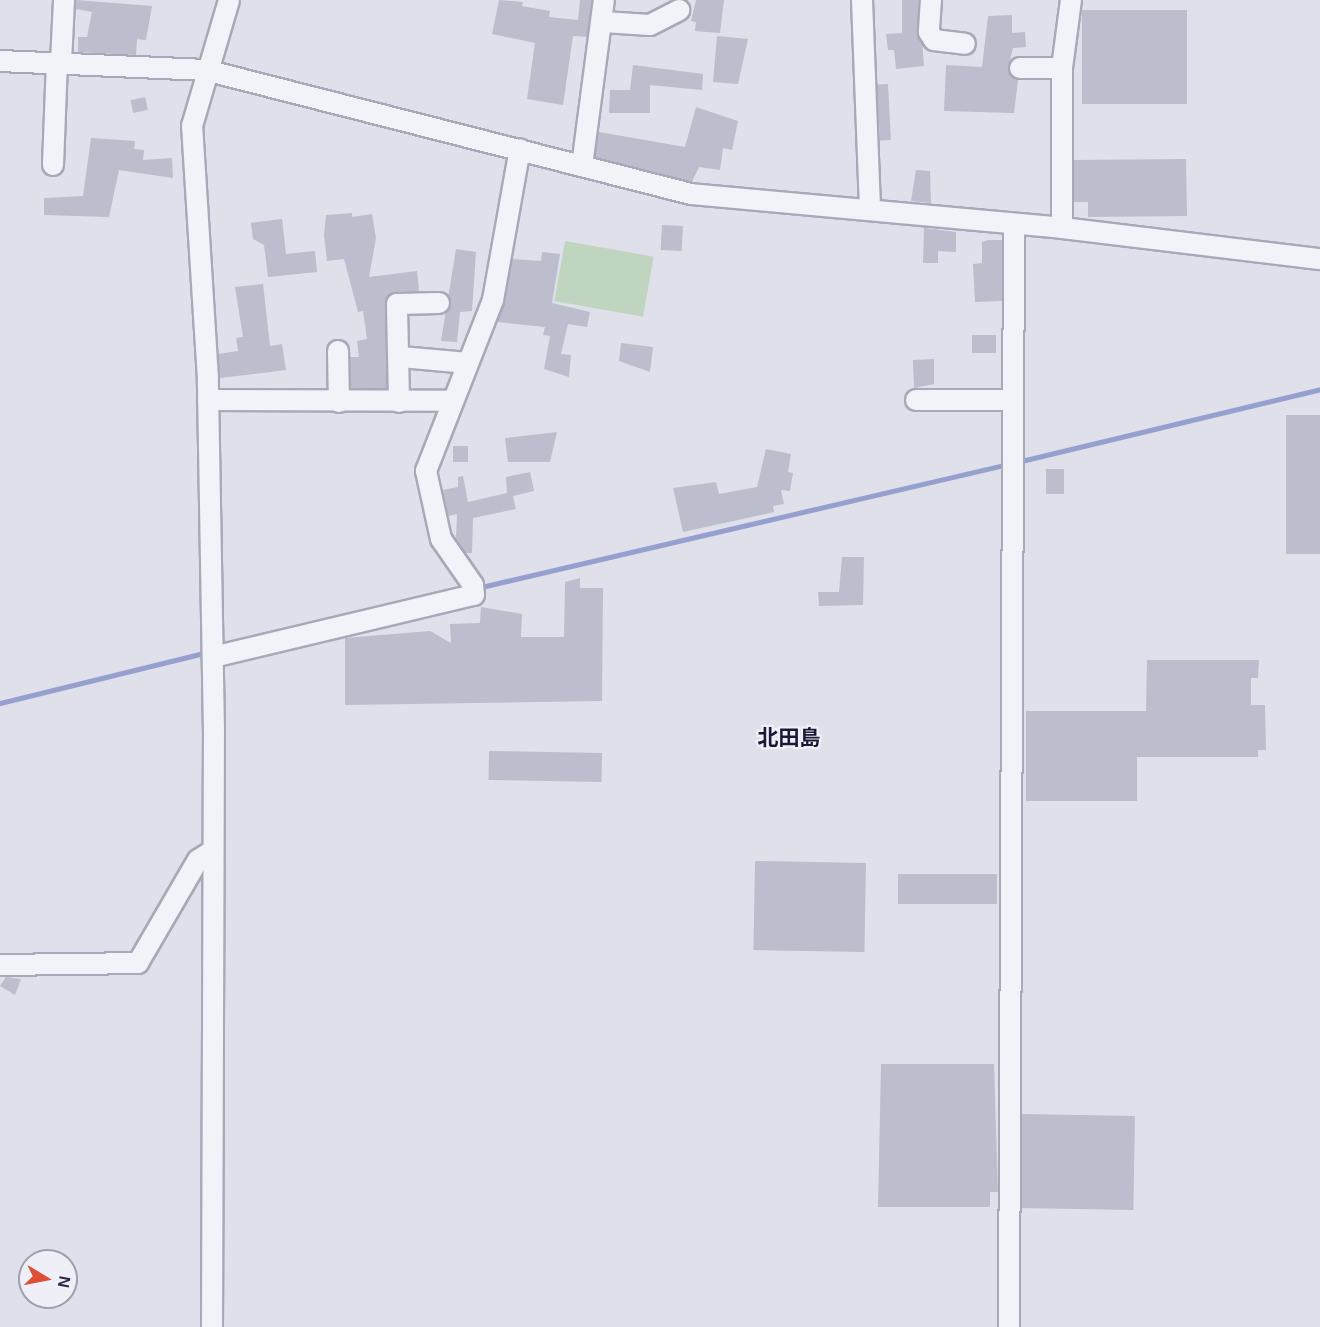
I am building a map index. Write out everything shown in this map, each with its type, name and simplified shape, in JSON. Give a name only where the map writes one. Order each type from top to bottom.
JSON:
[{"type":"street","points":[[53,165],[64,0]]},
{"type":"street","points":[[212,1327],[213,657],[208,400],[192,126],[205,70],[229,0]]},
{"type":"street","points":[[582,166],[603,22],[604,0]]},
{"type":"street","points":[[862,0],[870,210]]},
{"type":"street","points":[[931,0],[929,32],[934,40],[965,44]]},
{"type":"street","points":[[1062,228],[1062,68],[1071,0]]},
{"type":"street","points":[[603,22],[650,25],[680,10]]},
{"type":"street","points":[[0,61],[205,70],[691,194],[1062,228],[1320,259]]},
{"type":"street","points":[[1020,68],[1062,68]]},
{"type":"street","points":[[213,657],[474,595],[473,585],[441,539],[426,471],[493,300],[520,149]]},
{"type":"street","points":[[1009,1327],[1011,400],[1014,224]]},
{"type":"street","points":[[399,402],[401,357],[397,304],[439,303]]},
{"type":"street","points":[[338,351],[339,402]]},
{"type":"street","points":[[401,357],[468,363]]},
{"type":"street","points":[[208,400],[453,402]]},
{"type":"street","points":[[916,400],[1011,400]]},
{"type":"street","points":[[0,965],[138,963],[198,860],[211,852]]},
{"type":"green space","points":[[565,241],[654,257],[643,317],[554,301]]},
{"type":"building","points":[[76,0],[152,6],[146,40],[137,39],[136,55],[78,52],[78,37],[87,37],[92,12],[76,9]]},
{"type":"building","points":[[499,0],[523,2],[522,6],[550,11],[549,17],[578,20],[580,0],[592,0],[587,37],[573,36],[563,105],[527,99],[535,43],[492,34]]},
{"type":"building","points":[[696,0],[724,0],[720,33],[695,31],[696,22],[691,21]]},
{"type":"building","points":[[902,0],[919,0],[924,66],[896,69],[894,50],[888,50],[886,34],[902,33]]},
{"type":"building","points":[[1082,10],[1187,10],[1187,104],[1082,104]]},
{"type":"building","points":[[1012,15],[1012,33],[1025,32],[1026,47],[1013,48],[1008,67],[1018,80],[1014,113],[944,111],[946,65],[982,67],[988,16]]},
{"type":"building","points":[[717,36],[748,39],[738,84],[713,82]]},
{"type":"building","points":[[633,65],[703,74],[702,90],[650,85],[650,113],[609,113],[610,90],[630,90]]},
{"type":"building","points":[[888,84],[891,140],[880,140],[877,85]]},
{"type":"building","points":[[145,97],[148,110],[133,113],[130,100]]},
{"type":"building","points":[[696,107],[738,121],[732,150],[723,148],[720,170],[699,167],[692,182],[595,157],[599,132],[685,147]]},
{"type":"building","points":[[91,138],[135,141],[134,149],[144,150],[143,160],[172,158],[173,178],[119,170],[109,217],[44,215],[44,198],[83,196]]},
{"type":"building","points":[[1186,159],[1187,216],[1088,217],[1088,202],[1074,202],[1074,160]]},
{"type":"building","points":[[916,170],[930,171],[931,203],[911,201]]},
{"type":"building","points":[[352,213],[352,217],[372,214],[376,238],[369,277],[417,271],[419,291],[396,292],[385,301],[387,389],[351,389],[350,357],[359,357],[357,341],[367,339],[363,311],[358,312],[344,259],[327,261],[324,235],[326,215]]},
{"type":"building","points":[[282,219],[286,254],[315,251],[317,272],[268,277],[264,245],[253,239],[251,223]]},
{"type":"building","points":[[662,225],[683,226],[682,251],[661,250]]},
{"type":"building","points":[[924,228],[956,232],[956,252],[938,251],[938,263],[923,263]]},
{"type":"building","points":[[1002,240],[1002,301],[975,302],[973,264],[982,263],[982,242]]},
{"type":"building","points":[[456,249],[476,252],[472,311],[460,312],[457,342],[441,341]]},
{"type":"building","points":[[542,252],[560,254],[552,303],[590,312],[587,327],[568,324],[561,354],[571,355],[569,377],[544,369],[550,336],[543,335],[545,327],[497,322],[512,259],[541,261]]},
{"type":"building","points":[[263,284],[270,346],[282,344],[286,370],[220,378],[218,354],[238,351],[236,338],[243,337],[235,287]]},
{"type":"building","points":[[972,335],[996,335],[996,353],[972,353]]},
{"type":"building","points":[[621,343],[653,347],[650,372],[619,361]]},
{"type":"building","points":[[934,359],[934,384],[914,388],[913,360]]},
{"type":"building","points":[[1286,415],[1320,415],[1320,554],[1286,554]]},
{"type":"building","points":[[557,432],[550,462],[508,462],[505,438]]},
{"type":"building","points":[[453,446],[468,446],[468,462],[453,462]]},
{"type":"building","points":[[766,449],[791,454],[788,472],[793,473],[790,491],[781,490],[784,504],[773,506],[774,512],[683,532],[673,488],[716,482],[719,494],[757,487]]},
{"type":"building","points":[[1046,469],[1064,469],[1064,494],[1046,494]]},
{"type":"building","points":[[530,472],[534,491],[513,496],[516,509],[473,518],[472,553],[465,553],[456,539],[457,514],[448,516],[443,490],[458,487],[458,477],[463,476],[468,502],[507,493],[506,477]]},
{"type":"building","points":[[842,557],[864,557],[863,605],[819,606],[818,592],[839,592]]},
{"type":"building","points":[[580,578],[580,588],[603,588],[602,701],[345,705],[345,638],[430,631],[451,643],[450,624],[480,623],[481,607],[522,614],[521,637],[564,637],[565,582]]},
{"type":"building","points":[[1147,660],[1259,660],[1258,678],[1251,678],[1251,705],[1265,705],[1266,750],[1258,750],[1258,757],[1137,757],[1137,801],[1026,801],[1026,711],[1146,711]]},
{"type":"building","points":[[489,751],[602,753],[601,782],[488,780]]},
{"type":"building","points":[[755,861],[866,863],[864,952],[753,950]]},
{"type":"building","points":[[898,874],[997,874],[997,904],[898,904]]},
{"type":"building","points":[[6,977],[21,979],[15,995],[0,986]]},
{"type":"building","points":[[881,1064],[994,1064],[998,1192],[990,1192],[990,1207],[878,1207]]},
{"type":"building","points":[[1022,1114],[1135,1116],[1133,1210],[1020,1208]]},
{"type":"waterway","points":[[1017,462],[1320,389]]},
{"type":"waterway","points":[[477,588],[1008,464]]},
{"type":"waterway","points":[[0,703],[208,652]]},
{"type":"district","name":"北田島","points":[[789,738]]}]
